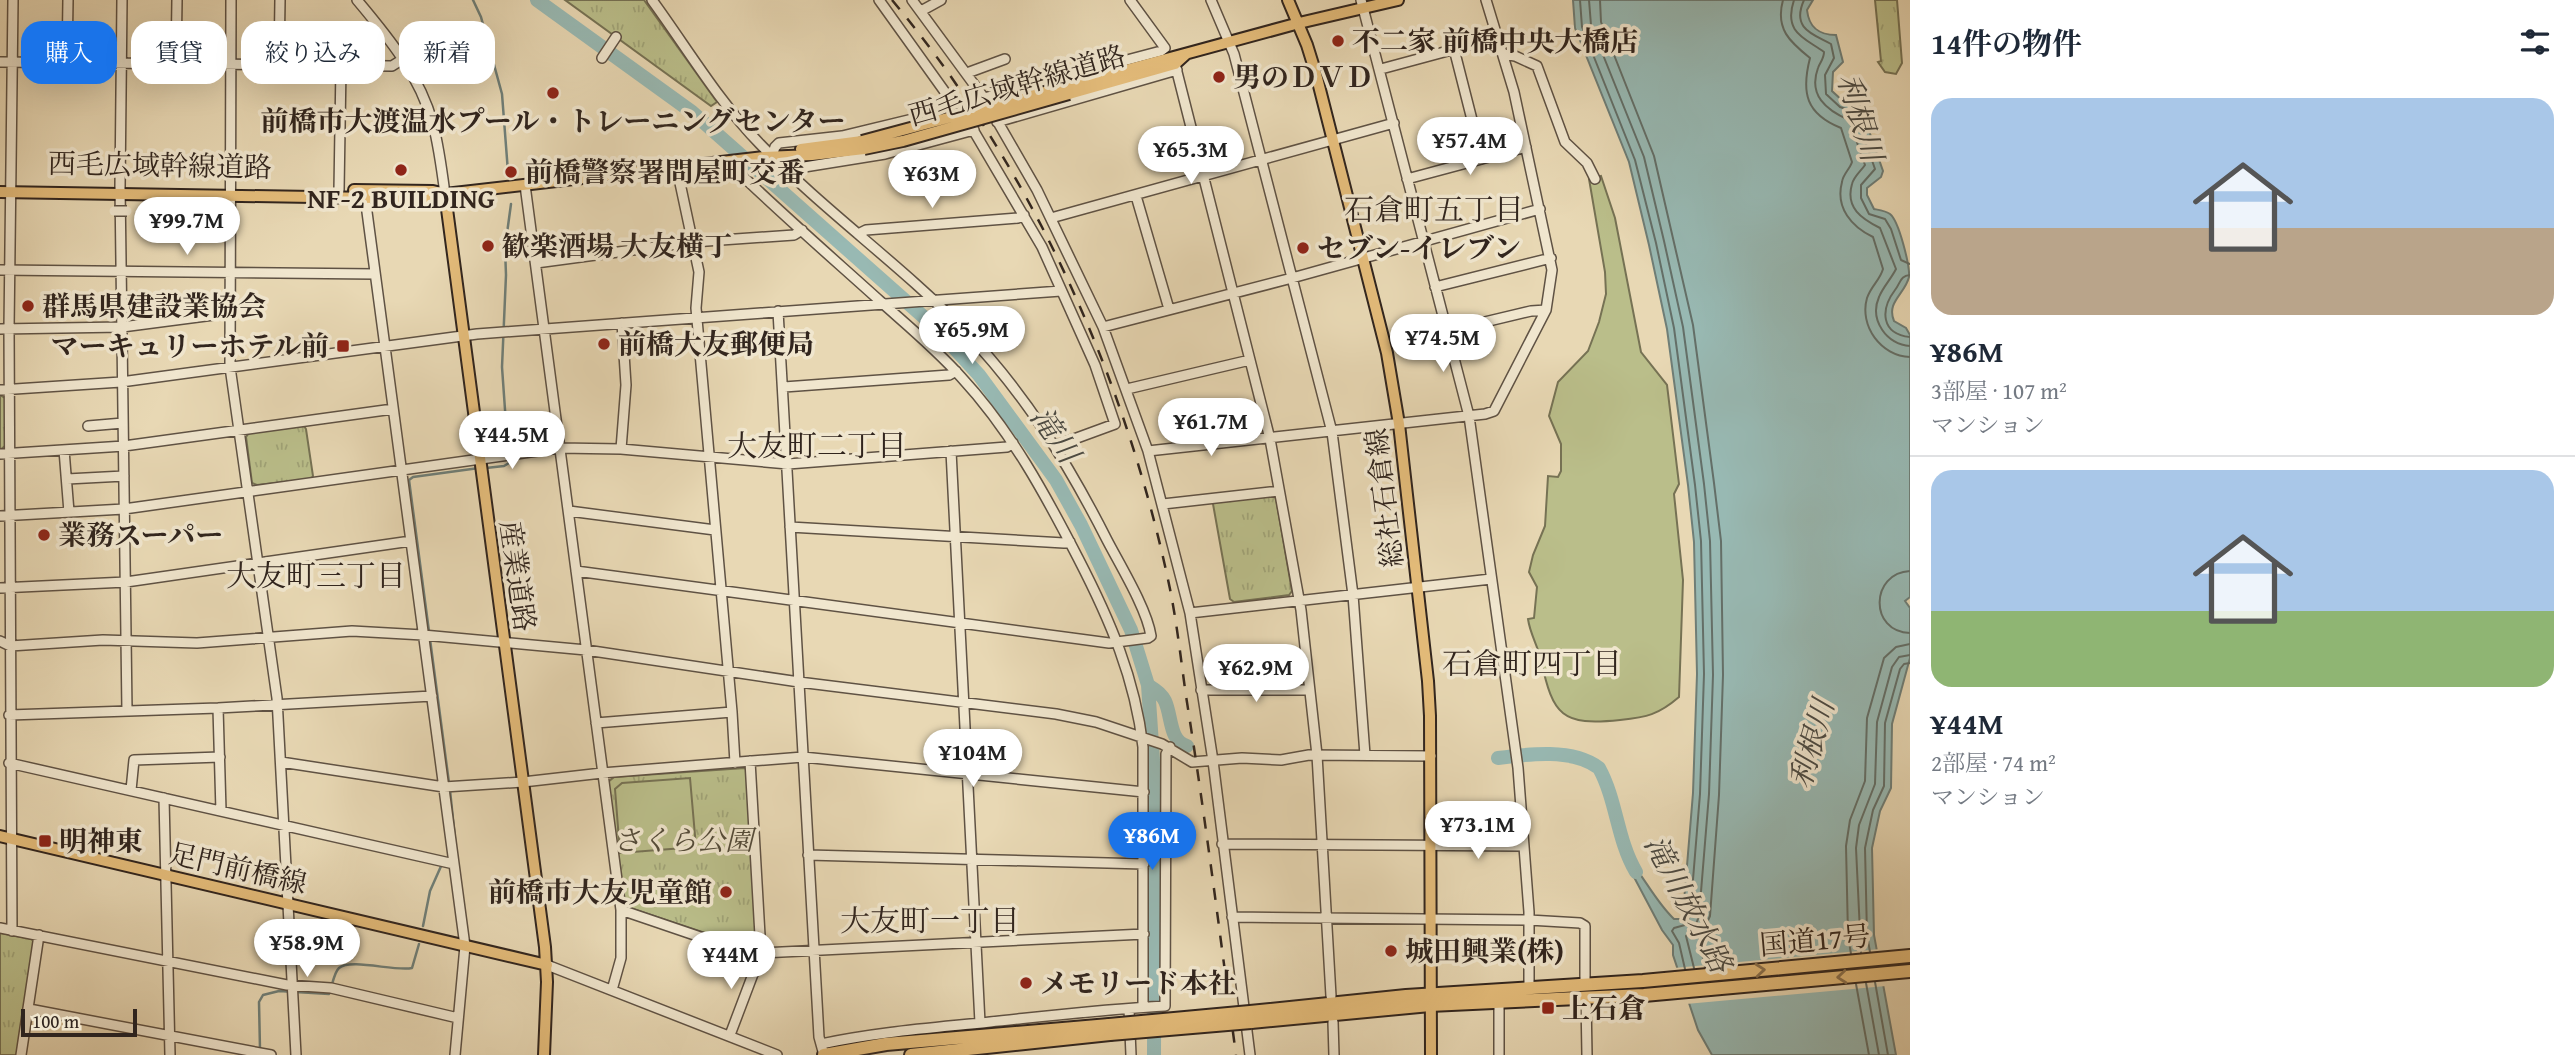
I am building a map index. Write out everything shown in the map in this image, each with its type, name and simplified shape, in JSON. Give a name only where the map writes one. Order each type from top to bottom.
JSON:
[{"type":"highway","name":"国道17号","points":[[1430,1000],[1529,988],[1643,981],[1910,956]]},
{"type":"highway","name":"国道17号","points":[[1430,1000],[1586,999],[1910,971]]},
{"type":"highway","points":[[823,1051],[1430,1000]]},
{"type":"highway","points":[[911,1055],[1109,1029]]},
{"type":"main road","name":"総社石倉線","points":[[1288,0],[1311,59],[1364,258],[1382,328],[1399,424],[1428,681],[1431,756],[1432,1055]]},
{"type":"main road","name":"西毛広域幹線道路","points":[[230,192],[434,199],[445,194],[677,169],[768,156],[812,155],[863,145],[903,141],[1186,54],[1363,4],[1398,0]]},
{"type":"main road","name":"西毛広域幹線道路","points":[[1068,90],[1176,67],[1186,54]]},
{"type":"main road","name":"西毛広域幹線道路","points":[[5,189],[433,191],[445,194]]},
{"type":"main road","name":"産業道路","points":[[445,194],[547,965],[544,1055]]},
{"type":"main road","name":"足門前橋線","points":[[6,837],[547,965]]},
{"type":"street","points":[[12,931],[6,837],[9,715],[4,685],[12,588],[5,516],[5,189],[13,0]]},
{"type":"street","points":[[68,0],[68,21]]},
{"type":"street","points":[[122,0],[121,382],[127,711]]},
{"type":"street","points":[[177,0],[177,21]]},
{"type":"street","points":[[231,0],[230,367],[260,564],[277,705],[296,1055]]},
{"type":"street","points":[[280,0],[280,21]]},
{"type":"street","name":"産業道路","points":[[357,0],[399,53]]},
{"type":"street","points":[[576,570],[960,624],[1120,643],[1148,638],[1150,631],[1135,595],[1080,488],[1055,446],[998,368],[858,234],[768,156],[652,0]]},
{"type":"street","points":[[879,0],[974,130],[1042,247],[1094,365],[1115,421],[1113,426],[1055,446]]},
{"type":"street","points":[[912,0],[984,98],[1051,218],[1103,327],[1149,451],[1190,613],[1213,761],[1250,1055]]},
{"type":"street","points":[[921,11],[941,0]]},
{"type":"street","points":[[984,98],[1139,59],[1165,48],[1130,0]]},
{"type":"street","points":[[1211,0],[1231,42],[1332,432],[1353,595],[1365,755]]},
{"type":"street","points":[[1149,451],[1489,413],[1496,408],[1546,310],[1552,276],[1551,258],[1526,147],[1503,54],[1486,0]]},
{"type":"street","points":[[1363,4],[1469,415],[1518,768],[1529,920],[1529,988]]},
{"type":"street","points":[[602,58],[616,37]]},
{"type":"street","points":[[1381,69],[1496,38]]},
{"type":"street","points":[[1454,48],[1482,159]]},
{"type":"street","points":[[1503,54],[1516,56],[1537,66],[1565,142],[1582,158],[1595,179]]},
{"type":"street","points":[[967,73],[1005,59]]},
{"type":"street","points":[[0,62],[21,62]]},
{"type":"street","points":[[117,63],[131,63]]},
{"type":"street","points":[[229,64],[241,64]]},
{"type":"street","points":[[997,122],[1176,67],[1270,439],[1299,601],[1317,755],[1331,996]]},
{"type":"street","points":[[339,190],[341,84]]},
{"type":"street","name":"産業道路","points":[[417,84],[433,124],[445,194]]},
{"type":"street","points":[[768,156],[779,144],[880,128],[950,110],[955,106]]},
{"type":"street","points":[[1051,218],[1394,123]]},
{"type":"street","points":[[792,176],[798,168],[886,154],[974,130]]},
{"type":"street","points":[[1407,179],[1526,147]]},
{"type":"street","points":[[730,161],[802,230],[925,339],[956,371],[1013,443],[1042,488],[1100,600],[1120,643],[1137,704],[1143,738],[1144,1007]]},
{"type":"street","points":[[677,169],[699,272],[697,317],[722,591],[734,763]]},
{"type":"street","points":[[525,185],[621,910],[621,958],[612,989]]},
{"type":"street","points":[[1136,196],[1169,309]]},
{"type":"street","points":[[365,197],[465,946],[455,1055]]},
{"type":"street","points":[[1103,327],[1233,294],[1539,209]]},
{"type":"street","points":[[114,211],[127,211]]},
{"type":"street","points":[[858,234],[866,230],[1018,218],[1024,215]]},
{"type":"street","points":[[536,263],[694,242],[794,235],[802,230]]},
{"type":"street","points":[[1435,288],[1551,258]]},
{"type":"street","points":[[5,270],[375,274]]},
{"type":"street","points":[[5,389],[121,382],[464,336],[1061,291]]},
{"type":"street","points":[[1447,331],[1531,311],[1546,310]]},
{"type":"street","points":[[778,311],[808,855],[823,1051],[875,1034],[1165,1006],[1166,746]]},
{"type":"street","points":[[5,329],[122,327],[229,313]]},
{"type":"street","points":[[621,449],[626,385],[622,323]]},
{"type":"street","points":[[1127,389],[1250,360]]},
{"type":"street","points":[[784,387],[949,375],[956,371]]},
{"type":"street","points":[[5,453],[124,446],[393,410]]},
{"type":"street","points":[[88,426],[123,423]]},
{"type":"street","points":[[5,516],[124,509],[559,448],[621,449],[788,464],[1007,447],[1013,443]]},
{"type":"street","points":[[64,450],[69,512]]},
{"type":"street","points":[[951,451],[980,1023]]},
{"type":"street","points":[[67,479],[124,476]]},
{"type":"street","points":[[1163,504],[1279,491]]},
{"type":"street","points":[[569,511],[715,530]]},
{"type":"street","points":[[790,527],[1070,542]]},
{"type":"street","points":[[0,588],[126,582],[411,541]]},
{"type":"street","points":[[1190,613],[1491,579]]},
{"type":"street","points":[[0,641],[9,646],[124,640],[197,643],[352,631],[424,635],[586,650],[799,682],[1056,714],[1096,722],[1166,746],[1187,761],[1254,758],[1281,760],[1317,755],[1431,756]]},
{"type":"street","points":[[1201,690],[1309,690]]},
{"type":"street","points":[[9,715],[218,708],[432,696]]},
{"type":"street","points":[[218,708],[221,811]]},
{"type":"street","points":[[596,723],[732,712]]},
{"type":"street","points":[[131,790],[134,760],[220,757]]},
{"type":"street","points":[[281,762],[444,787],[803,757],[1144,792]]},
{"type":"street","points":[[730,1035],[761,953],[751,761]]},
{"type":"street","points":[[9,763],[454,864]]},
{"type":"street","points":[[164,798],[170,1055]]},
{"type":"street","points":[[1222,844],[1524,846]]},
{"type":"street","points":[[808,855],[1144,864]]},
{"type":"street","points":[[621,910],[718,943],[761,953],[1144,934]]},
{"type":"street","points":[[1232,917],[1529,920],[1583,924],[1585,985]]},
{"type":"street","points":[[0,928],[292,985],[331,988],[458,1017]]},
{"type":"street","points":[[21,1055],[38,935]]},
{"type":"street","points":[[547,965],[778,1055]]},
{"type":"street","points":[[1586,999],[1587,1055]]},
{"type":"street","points":[[1499,1001],[1499,1055]]},
{"type":"street","points":[[29,1009],[271,1055]]},
{"type":"street","points":[[1129,1009],[1131,1055]]},
{"type":"street","points":[[1333,1022],[1334,1055]]},
{"type":"green space","points":[[565,0],[644,0],[717,102],[711,106]]},
{"type":"green space","points":[[1875,0],[1897,0],[1902,63],[1896,74],[1885,72],[1878,62],[1881,61]]},
{"type":"green space","points":[[1601,176],[1615,218],[1641,352],[1667,385],[1679,484],[1674,494],[1683,580],[1679,697],[1665,708],[1645,716],[1585,721],[1563,713],[1550,694],[1528,619],[1534,618],[1537,587],[1529,572],[1545,526],[1548,476],[1558,477],[1561,471],[1561,444],[1549,416],[1558,382],[1588,351],[1606,294],[1605,272],[1589,179]]},
{"type":"green space","points":[[0,395],[5,398],[5,446],[0,450]]},
{"type":"green space","points":[[304,426],[313,476],[311,479],[257,485],[252,483],[246,437],[249,433]]},
{"type":"green space","points":[[1272,495],[1276,498],[1292,591],[1289,595],[1234,602],[1230,599],[1213,504],[1215,501]]},
{"type":"green space","name":"さくら公園","points":[[745,768],[748,773],[756,946],[753,949],[627,907],[624,903],[607,783],[614,777]]},
{"type":"green space","points":[[690,778],[696,847],[620,853],[615,789],[622,783]]},
{"type":"green space","points":[[0,933],[32,939],[34,943],[17,1055],[0,1055]]},
{"type":"water","name":"利根川","points":[[1573,0],[1813,0],[1807,10],[1810,22],[1820,32],[1836,35],[1843,62],[1833,72],[1832,91],[1844,102],[1860,105],[1883,171],[1881,177],[1867,188],[1867,195],[1874,209],[1890,214],[1900,234],[1909,277],[1894,303],[1892,314],[1894,321],[1906,328],[1910,335],[1910,597],[1905,601],[1910,608],[1910,658],[1892,724],[1891,788],[1880,811],[1872,848],[1874,935],[1896,1055],[1712,1055],[1698,1030],[1673,955],[1673,945],[1662,930],[1626,862],[1626,856],[1667,912],[1674,919],[1681,919],[1693,793],[1697,674],[1694,542],[1667,329],[1649,245],[1629,162],[1575,28]]},
{"type":"pier","points":[[1880,949],[1883,965],[1679,983],[1674,968]]},
{"type":"pier","points":[[1883,966],[1886,986],[1686,1004],[1680,986]]},
{"type":"waterway","points":[[473,0],[481,17],[502,94],[508,172]]},
{"type":"waterway","name":"滝川","points":[[537,0],[692,112],[935,327],[979,375],[1056,480],[1081,525],[1131,630],[1148,685],[1155,789],[1154,1055]]},
{"type":"waterway","points":[[508,452],[502,367],[505,248],[511,204]]},
{"type":"waterway","points":[[486,468],[504,466],[509,463],[509,458]]},
{"type":"waterway","points":[[449,783],[409,480],[413,477],[479,468]]},
{"type":"waterway","name":"滝川放水路","points":[[1148,685],[1163,698],[1174,734],[1187,746]]},
{"type":"waterway","name":"滝川放水路","points":[[1498,758],[1536,754],[1564,755],[1576,757],[1599,768],[1636,872]]},
{"type":"waterway","points":[[450,790],[456,849]]},
{"type":"waterway","points":[[423,926],[430,891],[442,864]]},
{"type":"waterway","points":[[260,1049],[259,1002],[263,995],[279,991],[329,994],[337,970],[345,965],[412,968],[419,944]]},
{"type":"railway","points":[[892,0],[942,64],[988,132],[1029,203],[1067,277],[1128,431],[1170,589],[1236,1055]]},
{"type":"place","name":"不二家 前橋中央大橋店","points":[[1338,41]]},
{"type":"place","name":"男のＤＶＤ","points":[[1219,77]]},
{"type":"place","name":"前橋市大渡温水プール・トレーニングセンター","points":[[553,93]]},
{"type":"place","name":"NF-2 BUILDING","points":[[401,170]]},
{"type":"place","name":"前橋警察署問屋町交番","points":[[511,172]]},
{"type":"place","name":"歓楽酒場 大友横丁","points":[[488,246]]},
{"type":"place","name":"セブン-イレブン","points":[[1303,248]]},
{"type":"place","name":"群馬県建設業協会","points":[[28,306]]},
{"type":"place","name":"前橋大友郵便局","points":[[604,344]]},
{"type":"place","name":"マーキュリーホテル前","points":[[343,346]]},
{"type":"place","name":"業務スーパー","points":[[44,535]]},
{"type":"place","name":"明神東","points":[[45,841]]},
{"type":"place","name":"前橋市大友児童館","points":[[726,892]]},
{"type":"place","name":"城田興業(株)","points":[[1391,951]]},
{"type":"place","name":"メモリード本社","points":[[1026,983]]},
{"type":"place","name":"上石倉","points":[[1548,1008]]},
{"type":"district","name":"石倉町五丁目","points":[[1434,210]]},
{"type":"district","name":"大友町二丁目","points":[[817,446]]},
{"type":"district","name":"大友町三丁目","points":[[316,576]]},
{"type":"district","name":"石倉町四丁目","points":[[1532,664]]},
{"type":"district","name":"大友町一丁目","points":[[930,921]]}]
